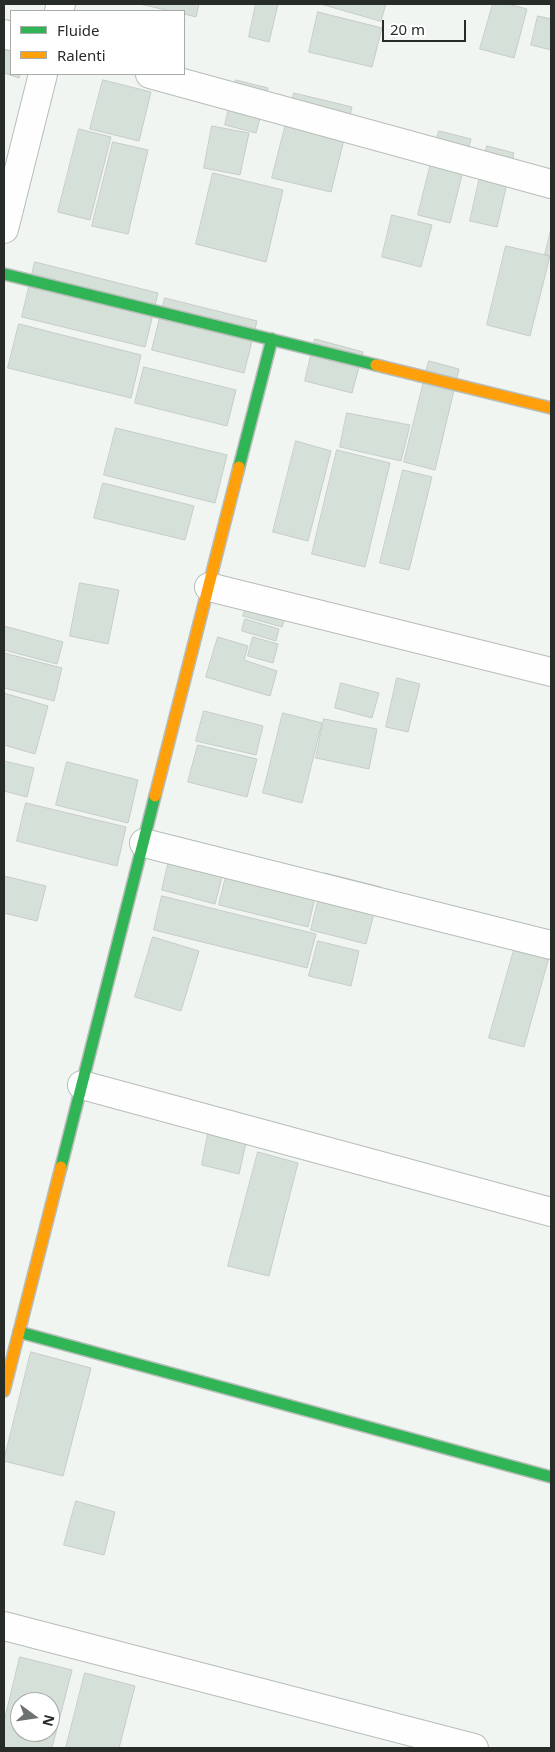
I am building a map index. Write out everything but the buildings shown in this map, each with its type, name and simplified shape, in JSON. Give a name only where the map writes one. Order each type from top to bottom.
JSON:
[{"type":"street","points":[[4,229],[43,75]]},
{"type":"street","points":[[154,75],[551,184]]},
{"type":"street","points":[[4,274],[551,408]]},
{"type":"street","points":[[4,1391],[272,340]]},
{"type":"street","points":[[208,587],[551,672]]},
{"type":"street","points":[[144,843],[551,945]]},
{"type":"street","points":[[82,1085],[551,1212]]},
{"type":"street","points":[[19,1332],[551,1478]]},
{"type":"street","points":[[4,1626],[474,1748]]},
{"type":"traffic: fast","points":[[4,274],[376,365]]},
{"type":"traffic: fast","points":[[239,467],[272,339]]},
{"type":"traffic: fast","points":[[61,1167],[155,796]]},
{"type":"traffic: fast","points":[[19,1332],[551,1477]]},
{"type":"traffic: slow","points":[[376,365],[551,408]]},
{"type":"traffic: slow","points":[[155,796],[239,467]]},
{"type":"traffic: slow","points":[[4,1391],[61,1167]]}]
